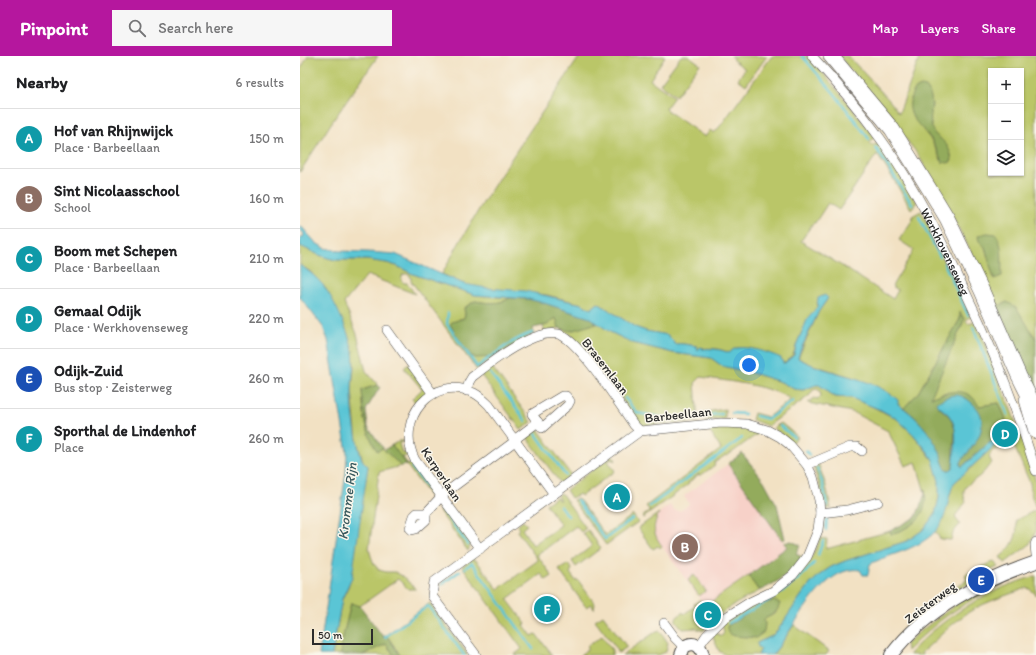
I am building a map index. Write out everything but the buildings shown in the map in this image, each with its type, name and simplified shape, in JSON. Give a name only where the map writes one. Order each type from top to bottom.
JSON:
[{"type":"main road","name":"Werkhovenseweg","points":[[832,56],[892,129],[933,195],[982,290],[1019,376],[1036,410]]},
{"type":"main road","name":"Werkhovenseweg","points":[[1019,376],[1036,431]]},
{"type":"street","name":"Werkhovenseweg","points":[[812,56],[850,100],[879,138],[906,177],[928,216],[958,275],[1001,371],[1036,471]]},
{"type":"street","points":[[387,330],[433,394]]},
{"type":"street","name":"Brasemlaan","points":[[467,391],[472,377],[517,345],[541,336],[558,334],[584,354],[634,425],[640,431]]},
{"type":"street","name":"Karperlaan","points":[[480,549],[415,460],[410,449],[408,436],[409,424],[414,412],[433,394],[451,389],[458,389],[480,397],[489,405],[554,494]]},
{"type":"street","points":[[426,513],[441,496],[538,422]]},
{"type":"street","name":"Barbeellaan","points":[[476,655],[432,596],[434,582],[640,431],[721,423],[747,424],[767,430],[780,437],[790,445],[807,465],[816,489],[820,513],[818,530],[807,557],[793,574],[773,591],[750,602],[723,619],[706,636],[701,650]]},
{"type":"street","points":[[807,465],[850,447],[857,447],[862,451]]},
{"type":"street","points":[[820,513],[847,510],[878,502]]},
{"type":"street","points":[[1036,542],[1036,555]]},
{"type":"street","name":"Zeisterweg","points":[[891,655],[916,629],[944,606],[982,584],[1036,562]]},
{"type":"street","points":[[664,622],[683,651],[691,644],[701,650]]},
{"type":"shaded area","points":[[728,464],[788,547],[705,606],[645,523],[670,505],[674,510],[680,511],[689,504],[684,496]]},
{"type":"green space","points":[[308,56],[378,56],[332,122],[300,172],[300,70]]},
{"type":"green space","points":[[580,56],[665,56],[650,80],[674,97],[665,109],[705,137],[710,130],[714,133],[721,125],[772,56],[809,56],[873,135],[874,137],[870,143],[872,146],[878,143],[881,145],[917,202],[911,209],[877,154],[839,210],[828,203],[801,241],[893,299],[898,290],[892,286],[914,250],[899,240],[913,219],[912,216],[921,211],[972,316],[966,320],[968,324],[975,322],[982,335],[1026,449],[1036,482],[1036,508],[1032,498],[1030,483],[1014,446],[1007,449],[1005,446],[992,451],[989,457],[992,463],[965,489],[964,497],[966,502],[955,516],[960,524],[953,533],[951,540],[940,539],[935,531],[942,520],[954,483],[999,442],[1016,434],[1014,428],[998,437],[1006,419],[999,403],[979,406],[971,396],[946,392],[930,398],[965,318],[960,314],[960,319],[918,393],[904,408],[855,378],[810,364],[798,358],[819,311],[827,300],[817,303],[817,307],[807,321],[793,355],[785,363],[783,363],[775,356],[755,350],[736,348],[729,353],[713,348],[697,350],[697,346],[675,344],[667,335],[646,331],[635,327],[598,303],[591,309],[582,304],[547,295],[476,287],[464,284],[442,274],[457,246],[491,191]]},
{"type":"green space","points":[[681,56],[689,56],[700,64],[676,96],[660,84]]},
{"type":"green space","points":[[731,56],[767,56],[746,85],[738,79],[745,69],[732,59],[733,58]]},
{"type":"green space","points":[[839,56],[848,56],[889,100],[899,113],[920,56],[1036,56],[1036,339],[1007,302],[997,307],[968,246],[917,153]],"holes":[[[932,104],[930,121],[933,133],[944,142],[951,154],[951,162],[942,162],[932,141],[923,130]],[[985,247],[1001,250],[1001,262],[994,279]]]},
{"type":"green space","points":[[921,86],[926,87],[931,98],[931,125],[934,133],[946,144],[948,148],[952,161],[948,163],[942,162],[933,142],[915,120],[910,110],[911,97],[914,90]]},
{"type":"green space","points":[[987,233],[996,234],[999,239],[1002,254],[1002,276],[994,279],[985,247],[979,241],[978,237],[979,235]]},
{"type":"green space","points":[[300,245],[328,258],[336,260],[367,260],[387,263],[413,274],[475,295],[510,298],[497,303],[475,301],[464,308],[464,318],[459,319],[495,357],[477,370],[411,281],[409,274],[403,274],[401,280],[404,283],[407,283],[415,294],[367,275],[344,303],[357,334],[366,371],[378,385],[362,390],[364,414],[369,435],[377,450],[383,448],[401,466],[379,472],[369,549],[374,564],[379,570],[395,572],[402,576],[416,589],[408,589],[398,579],[360,606],[351,603],[341,645],[341,655],[332,655],[342,599],[349,585],[368,466],[363,461],[357,442],[352,389],[354,368],[353,351],[347,332],[335,306],[311,272],[300,265]]},
{"type":"green space","points":[[510,298],[528,299],[544,303],[590,318],[598,323],[570,331],[559,328],[556,318],[547,325],[533,328],[534,334],[495,357],[476,358],[471,356],[457,337],[450,324],[464,318],[464,308],[475,301],[497,303]]},
{"type":"green space","points":[[1007,302],[1016,307],[1036,339],[1036,394],[997,307]]},
{"type":"green space","points":[[960,312],[965,318],[931,397],[951,392],[966,393],[972,397],[979,406],[999,403],[1006,419],[998,437],[978,452],[962,467],[960,465],[961,461],[974,445],[978,410],[967,399],[938,406],[950,417],[955,429],[953,468],[947,470],[935,444],[927,432],[904,408],[918,393],[960,319]]},
{"type":"green space","points":[[556,317],[595,325],[598,323],[610,332],[633,343],[673,353],[711,358],[722,366],[781,382],[794,389],[803,390],[819,385],[831,395],[836,397],[851,398],[863,402],[897,419],[913,434],[933,460],[939,481],[939,498],[935,514],[923,530],[907,541],[845,561],[822,573],[812,582],[801,596],[778,630],[772,636],[757,643],[761,649],[758,655],[726,655],[719,651],[713,637],[715,633],[722,636],[724,632],[722,624],[792,581],[809,561],[820,538],[827,539],[826,549],[890,531],[891,534],[906,528],[914,522],[923,508],[926,497],[925,489],[916,462],[905,466],[888,431],[852,412],[808,403],[814,398],[817,399],[821,397],[820,391],[817,389],[813,390],[809,396],[768,426],[752,420],[754,413],[768,417],[791,399],[759,387],[701,377],[695,383],[698,421],[642,426],[639,425],[621,402],[623,400],[587,351],[560,328],[545,332],[543,326],[547,325]],"holes":[[[774,601],[776,613],[764,619],[727,626]]]},
{"type":"green space","points":[[408,364],[427,392],[417,404],[412,399],[422,389],[404,368]]},
{"type":"green space","points":[[492,367],[532,422],[521,430],[481,375]]},
{"type":"green space","points":[[378,385],[380,387],[366,410],[368,427],[383,448],[377,451],[367,428],[362,390]]},
{"type":"green space","points":[[725,409],[725,419],[706,420],[705,412]]},
{"type":"green space","points":[[781,423],[798,437],[792,443],[773,428]]},
{"type":"green space","points":[[725,427],[748,429],[759,433],[727,456],[726,455],[714,463],[715,465],[700,476],[699,474],[688,483],[689,484],[643,518],[642,517],[650,511],[646,506],[721,449],[708,429]]},
{"type":"green space","points":[[538,429],[571,475],[560,483],[527,437]]},
{"type":"green space","points":[[399,441],[405,441],[399,443],[402,454],[407,452],[408,455],[403,457],[408,465],[413,463],[436,495],[433,501],[392,445]]},
{"type":"green space","points":[[392,445],[407,465],[401,466],[384,450]]},
{"type":"green space","points":[[742,453],[764,481],[777,505],[785,539],[782,540],[728,464]]},
{"type":"green space","points":[[612,455],[616,460],[615,461],[612,458],[608,461],[615,471],[581,496],[580,494],[571,498],[566,490]]},
{"type":"green space","points":[[818,463],[826,486],[831,509],[824,506],[814,468]]},
{"type":"green space","points":[[924,489],[926,498],[925,506],[918,519],[907,528],[891,534],[890,531],[916,517],[925,494]]},
{"type":"green space","points":[[561,493],[586,528],[581,532],[576,526],[537,555],[552,576],[546,580],[541,574],[507,599],[526,624],[524,625],[532,636],[536,634],[552,655],[514,655],[522,649],[462,566],[473,558],[498,589],[537,561],[538,560],[517,531],[519,529],[517,526],[523,521],[527,525],[522,529],[533,545],[561,525],[546,504],[556,497],[560,500],[557,496]]},
{"type":"green space","points":[[578,498],[605,535],[633,515],[638,522],[606,545],[573,500]]},
{"type":"green space","points":[[441,502],[472,542],[468,551],[439,511],[441,509],[439,503]]},
{"type":"green space","points":[[1036,510],[1036,532],[1029,545],[1005,563],[1000,557],[1008,550],[1014,541],[1017,526],[1016,520]]},
{"type":"green space","points":[[659,513],[655,522],[654,530],[662,546],[660,548],[658,546],[653,549],[638,528]]},
{"type":"green space","points":[[588,530],[601,548],[576,567],[572,561],[592,546],[583,533]]},
{"type":"green space","points":[[791,541],[800,545],[796,554],[802,557],[798,563],[794,568],[773,584],[761,590],[757,588],[748,576],[787,547],[784,543]]},
{"type":"green space","points":[[994,561],[998,567],[975,577],[969,583],[951,594],[950,591],[967,580],[965,575]]},
{"type":"green space","points":[[568,564],[572,569],[570,573],[576,581],[578,580],[595,604],[594,609],[591,604],[586,607],[559,570]]},
{"type":"green space","points":[[694,575],[706,591],[699,596],[688,580]]},
{"type":"green space","points":[[748,576],[757,588],[761,590],[722,613],[703,631],[695,628],[683,629],[676,621],[676,618],[683,612],[684,614],[695,606],[694,604],[700,600],[705,606]]},
{"type":"green space","points":[[1036,576],[1036,595],[1027,588],[998,598],[963,616],[921,653],[923,655],[909,654],[936,628],[967,606],[1001,588]]},
{"type":"green space","points":[[998,583],[999,585],[1004,584],[952,612],[907,651],[906,644],[963,599]]},
{"type":"green space","points":[[774,601],[780,603],[778,609],[772,615],[764,619],[764,632],[756,638],[729,634],[727,626],[747,614],[752,609],[762,604]]},
{"type":"green space","points":[[351,603],[360,606],[384,638],[387,636],[400,655],[394,655],[386,644],[362,655],[341,655],[341,645]]},
{"type":"green space","points":[[430,603],[468,655],[400,655],[388,637],[384,639],[383,637]]},
{"type":"green space","points":[[603,615],[627,647],[618,653],[617,649],[595,620]]},
{"type":"green space","points":[[794,625],[829,651],[826,655],[772,655]]},
{"type":"green space","points":[[660,631],[668,643],[666,652],[658,655],[622,655],[654,633]]},
{"type":"green space","points":[[602,636],[612,650],[612,655],[580,655],[589,648],[587,646]]},
{"type":"green space","points":[[386,644],[394,655],[362,655]]},
{"type":"water","points":[[300,225],[316,243],[325,248],[340,251],[395,254],[464,284],[487,288],[526,291],[582,304],[591,309],[598,303],[635,327],[646,331],[668,335],[675,344],[697,346],[698,350],[700,347],[704,348],[702,349],[716,349],[729,353],[736,348],[753,349],[781,358],[783,363],[794,355],[797,343],[807,320],[817,307],[818,298],[825,295],[828,298],[819,311],[798,358],[823,369],[875,385],[898,400],[898,404],[922,424],[931,436],[939,450],[947,470],[953,468],[956,435],[950,417],[939,407],[937,403],[943,399],[956,395],[964,397],[975,406],[981,416],[981,432],[962,460],[960,465],[962,467],[998,437],[1000,439],[1004,437],[1005,439],[992,448],[954,483],[942,522],[936,531],[928,538],[919,544],[870,564],[868,575],[863,575],[860,570],[846,571],[833,577],[810,601],[772,655],[758,655],[761,649],[758,647],[757,643],[772,636],[778,630],[801,596],[812,582],[822,573],[845,561],[907,541],[923,530],[935,514],[939,498],[939,481],[933,460],[913,434],[897,419],[881,410],[851,398],[836,397],[831,395],[819,385],[803,390],[794,389],[781,382],[722,366],[711,358],[673,353],[633,343],[610,332],[590,318],[544,303],[528,299],[475,295],[413,274],[387,263],[367,260],[336,260],[319,255],[300,246],[300,237],[303,237],[304,234],[300,229]]},
{"type":"water","name":"Kromme Rijn","points":[[300,265],[323,285],[337,308],[349,336],[354,357],[352,384],[353,415],[361,456],[363,461],[368,466],[352,577],[342,599],[332,655],[319,655],[346,473],[347,452],[328,340],[323,327],[300,297]]},
{"type":"waterway","points":[[802,56],[834,93],[869,139]]},
{"type":"waterway","points":[[876,148],[912,204]]},
{"type":"waterway","points":[[919,217],[940,257]]},
{"type":"waterway","points":[[944,263],[968,315]]},
{"type":"waterway","points":[[448,313],[447,324],[477,367],[510,343],[532,333]]},
{"type":"waterway","points":[[973,327],[1008,415]]},
{"type":"waterway","points":[[490,373],[526,421]]},
{"type":"waterway","points":[[625,398],[637,413],[670,419],[695,416]]},
{"type":"waterway","points":[[756,416],[768,419],[793,401]]},
{"type":"waterway","points":[[732,413],[745,414]]},
{"type":"waterway","points":[[708,415],[722,414]]},
{"type":"waterway","points":[[780,426],[794,437]]},
{"type":"waterway","points":[[536,434],[565,475]]},
{"type":"waterway","points":[[650,506],[742,438]]},
{"type":"waterway","points":[[806,451],[809,455]]},
{"type":"waterway","points":[[412,467],[432,494]]},
{"type":"waterway","points":[[817,468],[823,485],[827,506]]},
{"type":"waterway","points":[[577,500],[605,539],[632,519]]},
{"type":"waterway","points":[[560,506],[568,516]]},
{"type":"waterway","points":[[443,510],[468,545]]},
{"type":"waterway","points":[[826,530],[827,519]]},
{"type":"waterway","points":[[818,555],[823,541]]},
{"type":"waterway","points":[[465,568],[472,563],[533,649]]},
{"type":"waterway","points":[[729,623],[785,590],[814,563]]},
{"type":"waterway","points":[[442,584],[460,571]]},
{"type":"waterway","points":[[385,637],[428,606],[464,655]]},
{"type":"place","name":"Gemaal Odijk","points":[[1005,434]]},
{"type":"place","name":"Hof van Rhijnwijck","points":[[617,497]]},
{"type":"place","name":"Sint Nicolaasschool","points":[[685,547]]},
{"type":"place","name":"Odijk-Zuid","points":[[981,580]]},
{"type":"place","name":"Sporthal de Lindenhof","points":[[547,609]]},
{"type":"place","name":"Boom met Schepen","points":[[708,615]]}]
